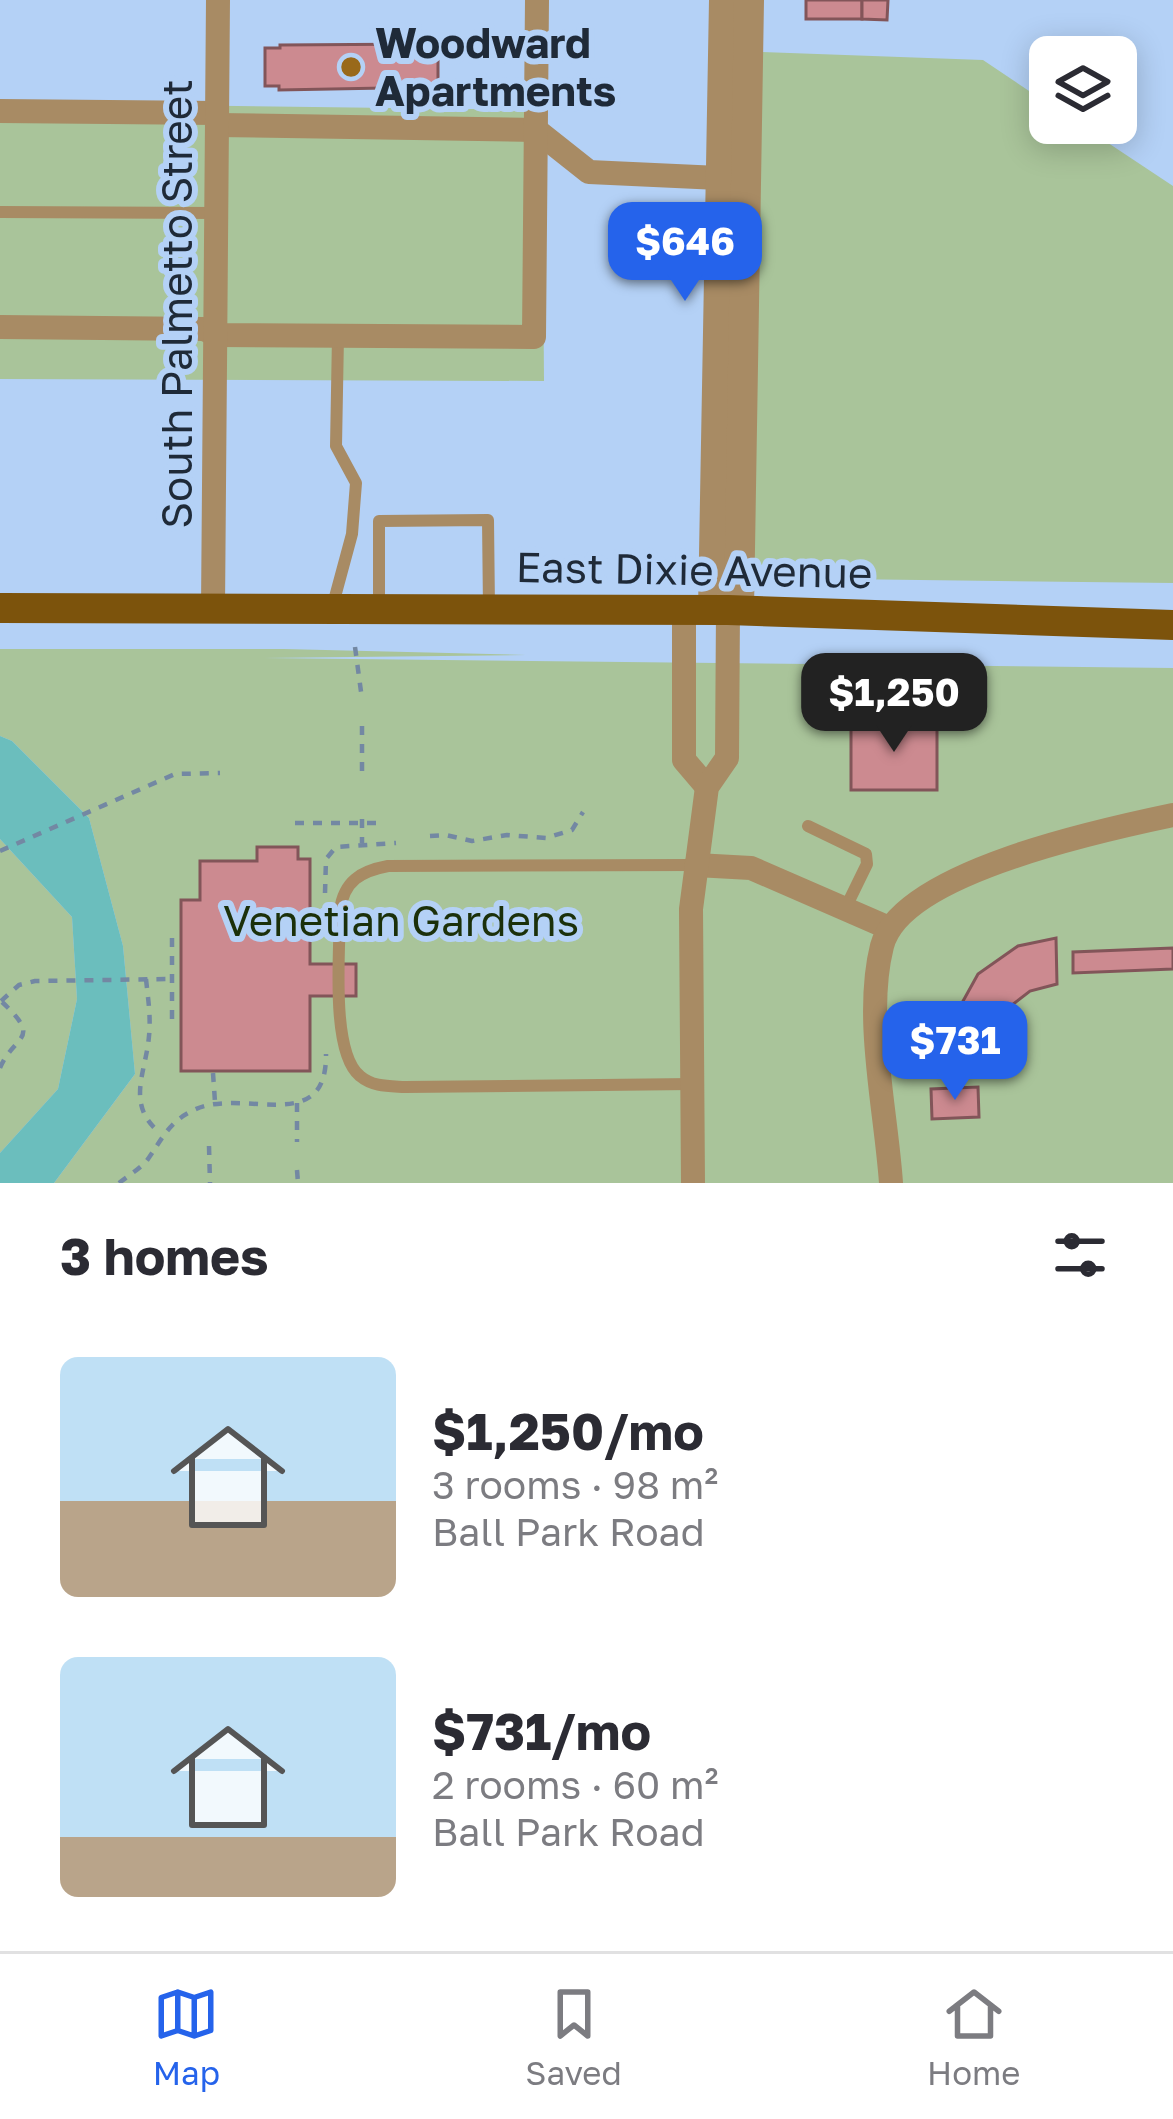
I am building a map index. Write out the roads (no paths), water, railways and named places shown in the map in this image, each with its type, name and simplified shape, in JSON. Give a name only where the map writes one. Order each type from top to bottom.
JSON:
[{"type":"main road","name":"East Dixie Avenue","points":[[0,608],[716,610],[1173,625]]},
{"type":"street","name":"South Palmetto Street","points":[[213,608],[218,0]]},
{"type":"street","points":[[0,327],[204,329],[217,335],[534,337],[537,0]]},
{"type":"street","points":[[693,1183],[691,909],[707,787],[727,758],[716,610],[724,0]]},
{"type":"street","points":[[707,787],[684,760],[716,610],[749,0]]},
{"type":"street","points":[[0,110],[536,130],[590,172],[719,178]]},
{"type":"street","points":[[891,1183],[876,1015],[882,946],[889,928],[904,911],[964,875],[1031,850],[1173,815]]},
{"type":"street","points":[[696,865],[751,868],[889,928]]},
{"type":"lane","points":[[0,212],[217,213]]},
{"type":"lane","points":[[332,608],[352,534],[356,483],[336,446],[338,336]]},
{"type":"lane","points":[[379,608],[379,521],[488,520],[489,609]]},
{"type":"lane","points":[[808,826],[866,854],[867,864],[846,907]]},
{"type":"lane","points":[[693,1084],[405,1087],[364,1080],[351,1067],[342,1040],[340,910],[352,880],[388,866],[696,865]]},
{"type":"place","name":"Woodward Apartments","points":[[351,67]]},
{"type":"park label","name":"Venetian Gardens","points":[[401,921]]}]
